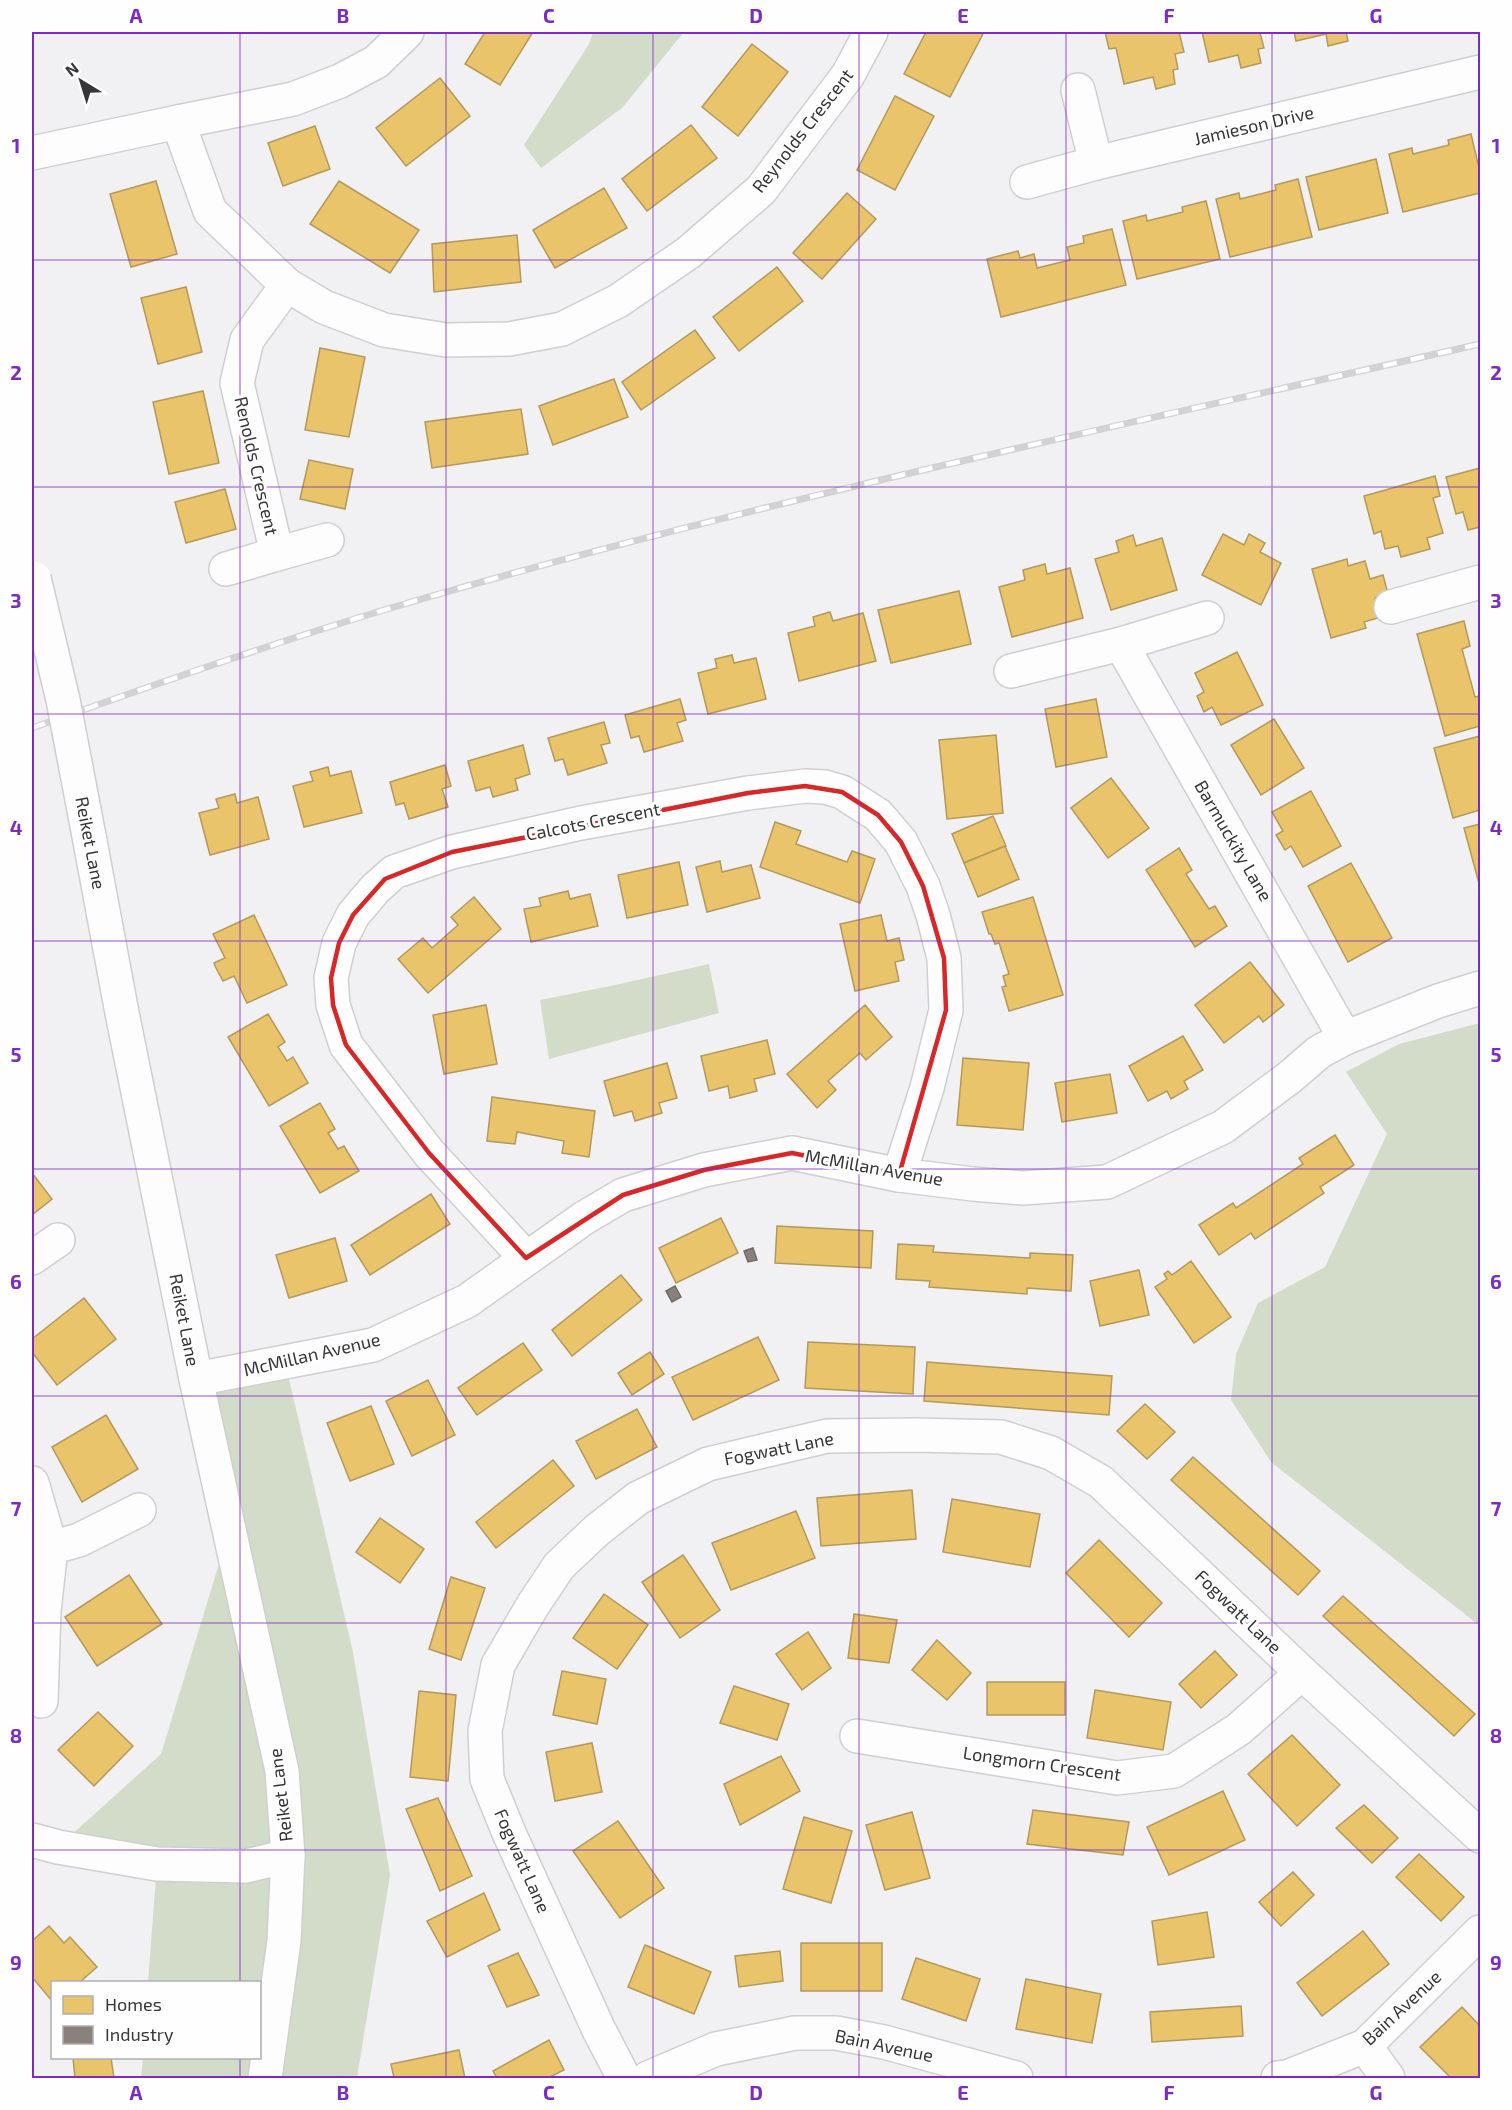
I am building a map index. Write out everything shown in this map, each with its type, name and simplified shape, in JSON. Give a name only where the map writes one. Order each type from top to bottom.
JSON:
[{"type":"street","points":[[32,153],[293,99],[340,81],[376,62],[407,32]]},
{"type":"street","name":"Reynolds Crescent","points":[[178,122],[210,211],[287,285],[324,306],[384,330],[446,340],[509,339],[562,328],[618,301],[688,253],[761,190],[848,75],[872,32]]},
{"type":"street","name":"Jamieson Drive","points":[[1027,182],[1096,163],[1480,72]]},
{"type":"street","points":[[1078,90],[1096,163]]},
{"type":"street","name":"Renolds Crescent","points":[[277,554],[237,384],[247,340],[287,285]]},
{"type":"street","name":"Renolds Crescent","points":[[226,569],[327,540]]},
{"type":"street","name":"Reiket Lane","points":[[33,571],[63,700],[122,1014],[196,1379],[282,1771],[288,1856],[284,1941],[265,2079]]},
{"type":"street","points":[[1391,607],[1480,582]]},
{"type":"street","points":[[1011,671],[1121,644],[1207,618]]},
{"type":"street","name":"Barmuckity Lane","points":[[1121,644],[1345,1038]]},
{"type":"street","name":"Calcots Crescent","points":[[526,1258],[429,1153],[346,1045],[333,1005],[332,978],[339,943],[353,915],[375,889],[394,872],[452,852],[560,827],[748,793],[805,786],[825,787],[842,792],[878,815],[901,842],[923,886],[944,958],[946,1010],[927,1088],[899,1175]]},
{"type":"street","name":"McMillan Avenue","points":[[196,1379],[373,1345],[467,1301],[526,1258],[622,1195],[704,1170],[792,1153],[899,1175],[1023,1188],[1107,1182],[1223,1127],[1290,1077],[1319,1052],[1345,1038],[1438,1001],[1480,988]]},
{"type":"street","points":[[32,1258],[58,1240]]},
{"type":"street","name":"Fogwatt Lane","points":[[624,2079],[599,2030],[509,1833],[487,1779],[484,1731],[498,1665],[533,1605],[560,1566],[596,1531],[638,1498],[708,1464],[827,1436],[915,1434],[1001,1437],[1051,1454],[1101,1482],[1302,1673],[1480,1836]]},
{"type":"street","points":[[32,1483],[51,1548],[38,1611],[41,1701]]},
{"type":"street","points":[[51,1548],[79,1540],[139,1510]]},
{"type":"street","name":"Longmorn Crescent","points":[[856,1736],[1117,1778],[1174,1771],[1239,1729],[1302,1673]]},
{"type":"street","points":[[32,1840],[58,1847],[158,1864],[246,1866],[288,1856]]},
{"type":"street","name":"Bain Avenue","points":[[1278,2079],[1365,2046],[1480,1932]]},
{"type":"street","name":"Bain Avenue","points":[[648,2079],[716,2049],[795,2033],[836,2033],[884,2042],[1016,2079]]},
{"type":"street","points":[[1365,2046],[1388,2079]]},
{"type":"highlighted area","points":[[805,786],[842,792],[878,815],[901,842],[923,886],[944,958],[946,1010],[899,1175],[792,1153],[704,1170],[623,1195],[526,1258],[429,1153],[346,1045],[333,1005],[331,978],[339,943],[353,915],[385,879],[452,852],[748,793]]},
{"type":"green space","points":[[593,32],[684,32],[622,108],[541,168],[524,145],[589,44]]},
{"type":"green space","points":[[709,964],[719,1013],[549,1059],[540,1000]]},
{"type":"green space","points":[[1480,1023],[1480,1626],[1271,1462],[1231,1400],[1236,1354],[1258,1303],[1325,1267],[1387,1134],[1346,1072],[1399,1044]]},
{"type":"green space","points":[[285,1362],[353,1652],[390,1875],[357,2078],[141,2078],[143,2059],[261,2059],[261,1981],[148,1981],[157,1864],[58,1847],[161,1754],[225,1544],[196,1379]]},
{"type":"building: Homes","points":[[485,32],[533,32],[500,85],[465,64]]},
{"type":"building: Homes","points":[[926,32],[984,32],[950,97],[904,74]]},
{"type":"building: Homes","points":[[1105,32],[1179,32],[1184,52],[1175,54],[1178,69],[1173,70],[1175,84],[1156,89],[1153,77],[1124,84],[1116,48],[1109,49]]},
{"type":"building: Homes","points":[[1202,32],[1266,32],[1260,33],[1264,48],[1258,49],[1261,63],[1241,68],[1238,55],[1209,62]]},
{"type":"building: Homes","points":[[1294,32],[1346,32],[1348,41],[1328,46],[1326,34],[1296,41]]},
{"type":"building: Homes","points":[[752,44],[788,72],[738,136],[702,107]]},
{"type":"building: Homes","points":[[440,78],[470,116],[406,166],[376,128]]},
{"type":"building: Homes","points":[[895,96],[934,116],[895,190],[857,170]]},
{"type":"building: Homes","points":[[691,125],[717,158],[647,211],[622,179]]},
{"type":"building: Homes","points":[[315,126],[330,169],[283,186],[268,143]]},
{"type":"building: Homes","points":[[1471,134],[1480,172],[1480,193],[1403,212],[1389,154],[1412,148],[1413,154],[1449,145],[1448,140]]},
{"type":"building: Homes","points":[[1376,159],[1388,213],[1319,230],[1306,177]]},
{"type":"building: Homes","points":[[1298,179],[1312,237],[1230,257],[1216,199],[1239,193],[1240,199],[1276,190],[1275,185]]},
{"type":"building: Homes","points":[[156,181],[177,254],[131,267],[110,194]]},
{"type":"building: Homes","points":[[339,181],[419,230],[390,273],[310,224]]},
{"type":"building: Homes","points":[[604,188],[627,228],[555,268],[533,230]]},
{"type":"building: Homes","points":[[847,193],[876,219],[822,279],[793,253]]},
{"type":"building: Homes","points":[[1206,201],[1220,259],[1137,279],[1123,221],[1146,215],[1147,221],[1183,212],[1182,207]]},
{"type":"building: Homes","points":[[1112,229],[1126,285],[1001,317],[987,259],[1018,251],[1020,258],[1034,254],[1037,268],[1070,260],[1067,247],[1084,243],[1083,236]]},
{"type":"building: Homes","points":[[517,235],[521,282],[434,292],[432,244]]},
{"type":"building: Homes","points":[[777,267],[803,301],[739,351],[713,317]]},
{"type":"building: Homes","points":[[186,287],[202,352],[158,364],[141,298]]},
{"type":"building: Homes","points":[[695,330],[715,358],[641,410],[622,382]]},
{"type":"building: Homes","points":[[320,348],[365,357],[349,437],[305,430]]},
{"type":"building: Homes","points":[[614,379],[628,417],[553,445],[539,406]]},
{"type":"building: Homes","points":[[203,391],[219,463],[169,474],[153,402]]},
{"type":"building: Homes","points":[[521,409],[528,454],[432,468],[425,422]]},
{"type":"building: Homes","points":[[309,460],[353,469],[345,509],[300,499]]},
{"type":"building: Homes","points":[[1480,468],[1480,527],[1468,530],[1463,512],[1456,514],[1446,477]]},
{"type":"building: Homes","points":[[1435,476],[1440,496],[1433,498],[1443,533],[1427,538],[1430,549],[1401,557],[1398,546],[1385,549],[1381,531],[1374,534],[1364,496]]},
{"type":"building: Homes","points":[[225,489],[236,529],[186,543],[175,502]]},
{"type":"building: Homes","points":[[1223,534],[1244,545],[1249,534],[1265,543],[1260,552],[1281,563],[1261,605],[1202,575]]},
{"type":"building: Homes","points":[[1133,535],[1136,546],[1162,538],[1177,590],[1111,610],[1095,559],[1119,552],[1116,541]]},
{"type":"building: Homes","points":[[1347,559],[1348,566],[1365,561],[1370,579],[1383,575],[1388,594],[1375,598],[1381,617],[1364,622],[1366,628],[1331,638],[1312,569]]},
{"type":"building: Homes","points":[[1045,564],[1047,574],[1070,568],[1083,618],[1012,637],[999,587],[1025,580],[1023,570]]},
{"type":"building: Homes","points":[[959,591],[971,644],[891,663],[878,610]]},
{"type":"building: Homes","points":[[830,612],[833,621],[863,613],[876,661],[799,681],[788,633],[815,626],[813,617]]},
{"type":"building: Homes","points":[[1464,621],[1470,646],[1462,649],[1475,697],[1480,696],[1480,726],[1445,736],[1417,634]]},
{"type":"building: Homes","points":[[1237,652],[1263,705],[1221,725],[1212,707],[1204,712],[1197,696],[1204,692],[1195,673]]},
{"type":"building: Homes","points":[[732,655],[734,663],[756,658],[766,699],[708,714],[698,673],[717,668],[715,659]]},
{"type":"building: Homes","points":[[680,699],[686,720],[677,723],[683,741],[644,752],[639,736],[631,738],[625,715]]},
{"type":"building: Homes","points":[[1096,699],[1107,757],[1056,767],[1045,709]]},
{"type":"building: Homes","points":[[1274,719],[1304,768],[1261,795],[1231,745]]},
{"type":"building: Homes","points":[[604,722],[610,743],[601,745],[607,763],[568,775],[563,759],[555,761],[548,738]]},
{"type":"building: Homes","points":[[996,735],[1003,813],[947,819],[939,740]]},
{"type":"building: Homes","points":[[1480,736],[1480,810],[1453,818],[1434,748]]},
{"type":"building: Homes","points":[[523,745],[530,774],[515,779],[518,790],[493,797],[490,787],[476,791],[468,761]]},
{"type":"building: Homes","points":[[445,765],[451,786],[442,789],[448,807],[409,819],[404,803],[396,805],[390,782]]},
{"type":"building: Homes","points":[[328,767],[330,776],[351,771],[362,813],[304,827],[293,786],[313,781],[310,772]]},
{"type":"building: Homes","points":[[1111,778],[1149,828],[1108,858],[1071,808]]},
{"type":"building: Homes","points":[[1311,791],[1341,846],[1303,867],[1291,846],[1285,850],[1276,835],[1283,831],[1272,812]]},
{"type":"building: Homes","points":[[235,794],[237,803],[258,797],[269,839],[210,855],[199,813],[219,808],[216,799]]},
{"type":"building: Homes","points":[[993,816],[1006,846],[964,863],[952,834]]},
{"type":"building: Homes","points":[[775,822],[801,831],[796,844],[847,862],[852,851],[875,859],[860,903],[760,867]]},
{"type":"building: Homes","points":[[1480,824],[1480,887],[1464,828]]},
{"type":"building: Homes","points":[[1005,846],[1019,879],[978,897],[964,863]]},
{"type":"building: Homes","points":[[1179,848],[1192,870],[1186,874],[1209,909],[1215,906],[1227,926],[1195,947],[1146,870]]},
{"type":"building: Homes","points":[[720,861],[722,872],[751,865],[760,898],[707,912],[696,867]]},
{"type":"building: Homes","points":[[679,862],[688,905],[627,918],[618,875]]},
{"type":"building: Homes","points":[[1351,863],[1392,938],[1348,962],[1308,886]]},
{"type":"building: Homes","points":[[568,891],[570,899],[590,894],[598,926],[531,942],[524,909],[541,906],[539,898]]},
{"type":"building: Homes","points":[[474,897],[501,929],[428,993],[398,959],[423,938],[432,948],[458,925],[451,917]]},
{"type":"building: Homes","points":[[1033,897],[1063,995],[1009,1011],[1002,987],[1006,986],[1003,976],[1009,974],[999,943],[995,944],[989,934],[982,912]]},
{"type":"building: Homes","points":[[254,915],[287,985],[247,1003],[234,976],[223,981],[216,968],[214,963],[225,958],[213,934]]},
{"type":"building: Homes","points":[[881,915],[887,941],[899,938],[904,960],[895,962],[899,981],[855,991],[840,924]]},
{"type":"building: Homes","points":[[1250,962],[1284,1005],[1263,1022],[1259,1016],[1224,1043],[1195,1005]]},
{"type":"building: Homes","points":[[486,1005],[497,1064],[444,1074],[433,1015]]},
{"type":"building: Homes","points":[[865,1005],[892,1037],[866,1060],[860,1053],[828,1081],[836,1090],[817,1108],[787,1074]]},
{"type":"building: Homes","points":[[268,1014],[285,1042],[278,1047],[287,1061],[293,1057],[308,1083],[269,1106],[228,1037]]},
{"type":"building: Homes","points":[[1183,1036],[1203,1070],[1184,1081],[1188,1089],[1171,1099],[1167,1091],[1148,1101],[1129,1066]]},
{"type":"building: Homes","points":[[767,1040],[775,1074],[754,1079],[757,1091],[730,1098],[728,1086],[709,1091],[701,1056]]},
{"type":"building: Homes","points":[[963,1058],[1029,1063],[1023,1130],[957,1125]]},
{"type":"building: Homes","points":[[667,1063],[677,1098],[659,1103],[662,1113],[635,1121],[632,1111],[614,1116],[604,1081]]},
{"type":"building: Homes","points":[[1110,1074],[1117,1113],[1062,1122],[1055,1083]]},
{"type":"building: Homes","points":[[492,1097],[595,1111],[589,1157],[562,1153],[564,1141],[517,1132],[515,1144],[487,1141]]},
{"type":"building: Homes","points":[[320,1103],[335,1129],[328,1133],[338,1149],[344,1146],[359,1171],[320,1193],[280,1126]]},
{"type":"building: Homes","points":[[1335,1135],[1354,1165],[1320,1187],[1324,1193],[1255,1239],[1251,1233],[1219,1255],[1199,1225],[1233,1203],[1236,1208],[1303,1164],[1299,1158]]},
{"type":"building: Homes","points":[[32,1173],[52,1199],[32,1215]]},
{"type":"building: Homes","points":[[431,1194],[450,1224],[370,1275],[351,1245]]},
{"type":"building: Homes","points":[[721,1218],[738,1253],[676,1283],[659,1248]]},
{"type":"building: Homes","points":[[777,1226],[873,1231],[871,1268],[775,1263]]},
{"type":"building: Homes","points":[[335,1238],[347,1281],[289,1298],[276,1255]]},
{"type":"building: Homes","points":[[898,1244],[934,1246],[933,1252],[1030,1258],[1030,1253],[1073,1255],[1071,1291],[1027,1288],[1027,1294],[929,1287],[930,1281],[896,1279]]},
{"type":"building: Homes","points":[[1191,1261],[1231,1317],[1194,1343],[1155,1287],[1167,1279],[1164,1274],[1168,1271],[1172,1275]]},
{"type":"building: Homes","points":[[1139,1270],[1149,1315],[1100,1326],[1090,1281]]},
{"type":"building: Homes","points":[[621,1275],[642,1300],[572,1356],[552,1330]]},
{"type":"building: Homes","points":[[84,1298],[116,1339],[57,1385],[32,1352],[32,1339]]},
{"type":"building: Homes","points":[[758,1337],[779,1380],[693,1420],[672,1377]]},
{"type":"building: Homes","points":[[808,1342],[915,1347],[913,1394],[805,1388]]},
{"type":"building: Homes","points":[[523,1343],[542,1370],[477,1415],[458,1388]]},
{"type":"building: Homes","points":[[650,1352],[664,1374],[632,1395],[618,1373]]},
{"type":"building: Homes","points":[[927,1362],[1112,1376],[1109,1415],[924,1401]]},
{"type":"building: Homes","points":[[428,1380],[455,1435],[412,1456],[386,1401]]},
{"type":"building: Homes","points":[[1145,1404],[1175,1432],[1147,1459],[1117,1431]]},
{"type":"building: Homes","points":[[371,1406],[394,1464],[350,1481],[327,1423]]},
{"type":"building: Homes","points":[[637,1409],[657,1447],[596,1479],[576,1441]]},
{"type":"building: Homes","points":[[106,1415],[138,1469],[82,1502],[52,1447]]},
{"type":"building: Homes","points":[[1193,1457],[1320,1571],[1298,1595],[1171,1480]]},
{"type":"building: Homes","points":[[553,1460],[574,1486],[496,1548],[476,1522]]},
{"type":"building: Homes","points":[[912,1490],[916,1539],[821,1546],[817,1498]]},
{"type":"building: Homes","points":[[952,1499],[1040,1514],[1030,1567],[943,1552]]},
{"type":"building: Homes","points":[[796,1511],[815,1558],[731,1590],[712,1543]]},
{"type":"building: Homes","points":[[380,1518],[424,1549],[400,1583],[356,1552]]},
{"type":"building: Homes","points":[[1099,1540],[1162,1603],[1129,1637],[1066,1573]]},
{"type":"building: Homes","points":[[683,1555],[720,1610],[680,1638],[642,1582]]},
{"type":"building: Homes","points":[[129,1575],[162,1624],[97,1666],[65,1617]]},
{"type":"building: Homes","points":[[451,1577],[485,1588],[461,1660],[429,1649]]},
{"type":"building: Homes","points":[[604,1594],[648,1625],[617,1669],[573,1638]]},
{"type":"building: Homes","points":[[1343,1596],[1475,1714],[1454,1736],[1323,1616]]},
{"type":"building: Homes","points":[[854,1614],[897,1620],[889,1663],[848,1658]]},
{"type":"building: Homes","points":[[808,1632],[831,1668],[802,1690],[776,1654]]},
{"type":"building: Homes","points":[[937,1640],[971,1673],[947,1700],[912,1670]]},
{"type":"building: Homes","points":[[1215,1651],[1237,1675],[1201,1708],[1179,1684]]},
{"type":"building: Homes","points":[[562,1671],[606,1679],[597,1724],[553,1715]]},
{"type":"building: Homes","points":[[987,1682],[1065,1682],[1065,1715],[987,1715]]},
{"type":"building: Homes","points":[[734,1686],[789,1704],[777,1740],[720,1723]]},
{"type":"building: Homes","points":[[1095,1690],[1171,1702],[1163,1750],[1087,1738]]},
{"type":"building: Homes","points":[[419,1691],[456,1695],[448,1781],[410,1777]]},
{"type":"building: Homes","points":[[98,1712],[133,1746],[94,1786],[58,1750]]},
{"type":"building: Homes","points":[[1292,1735],[1340,1785],[1297,1826],[1248,1774]]},
{"type":"building: Homes","points":[[592,1743],[602,1792],[555,1801],[546,1752]]},
{"type":"building: Homes","points":[[781,1756],[800,1791],[740,1825],[724,1784]]},
{"type":"building: Homes","points":[[1223,1791],[1245,1840],[1169,1875],[1147,1827]]},
{"type":"building: Homes","points":[[438,1798],[472,1876],[440,1891],[406,1809]]},
{"type":"building: Homes","points":[[1364,1805],[1398,1838],[1372,1863],[1336,1828]]},
{"type":"building: Homes","points":[[1033,1810],[1129,1822],[1123,1855],[1027,1844]]},
{"type":"building: Homes","points":[[912,1812],[930,1878],[885,1890],[866,1825]]},
{"type":"building: Homes","points":[[804,1817],[852,1831],[831,1903],[783,1889]]},
{"type":"building: Homes","points":[[618,1821],[664,1888],[620,1918],[573,1851]]},
{"type":"building: Homes","points":[[1419,1854],[1464,1897],[1441,1921],[1396,1877]]},
{"type":"building: Homes","points":[[1293,1872],[1314,1895],[1281,1926],[1259,1902]]},
{"type":"building: Homes","points":[[484,1893],[500,1930],[447,1957],[427,1921]]},
{"type":"building: Homes","points":[[1207,1912],[1214,1957],[1158,1965],[1152,1921]]},
{"type":"building: Homes","points":[[49,1926],[64,1943],[70,1937],[97,1967],[81,1981],[51,1981],[51,2000],[32,1977],[32,1941]]},
{"type":"building: Homes","points":[[1363,1931],[1389,1964],[1322,2016],[1297,1983]]},
{"type":"building: Homes","points":[[801,1943],[882,1943],[882,1991],[801,1991]]},
{"type":"building: Homes","points":[[645,1945],[711,1972],[694,2014],[628,1987]]},
{"type":"building: Homes","points":[[780,1951],[783,1981],[739,1987],[735,1956]]},
{"type":"building: Homes","points":[[518,1953],[539,1995],[507,2007],[488,1966]]},
{"type":"building: Homes","points":[[916,1958],[980,1979],[966,2021],[902,1999]]},
{"type":"building: Homes","points":[[1026,1979],[1101,1994],[1092,2043],[1016,2029]]},
{"type":"building: Homes","points":[[1241,2006],[1243,2036],[1152,2042],[1150,2012]]},
{"type":"building: Homes","points":[[1462,2007],[1480,2026],[1480,2078],[1451,2078],[1420,2047]]},
{"type":"building: Homes","points":[[549,2040],[564,2070],[548,2078],[497,2078],[493,2071]]},
{"type":"building: Homes","points":[[459,2050],[465,2078],[394,2078],[391,2064]]},
{"type":"building: Homes","points":[[73,2059],[111,2059],[114,2078],[75,2078]]},
{"type":"building: Industry","points":[[753,1248],[757,1260],[748,1262],[744,1251]]},
{"type":"building: Industry","points":[[675,1286],[681,1297],[672,1302],[666,1291]]},
{"type":"railway","points":[[32,728],[326,628],[425,598],[687,527],[1083,433],[1480,344]]}]
